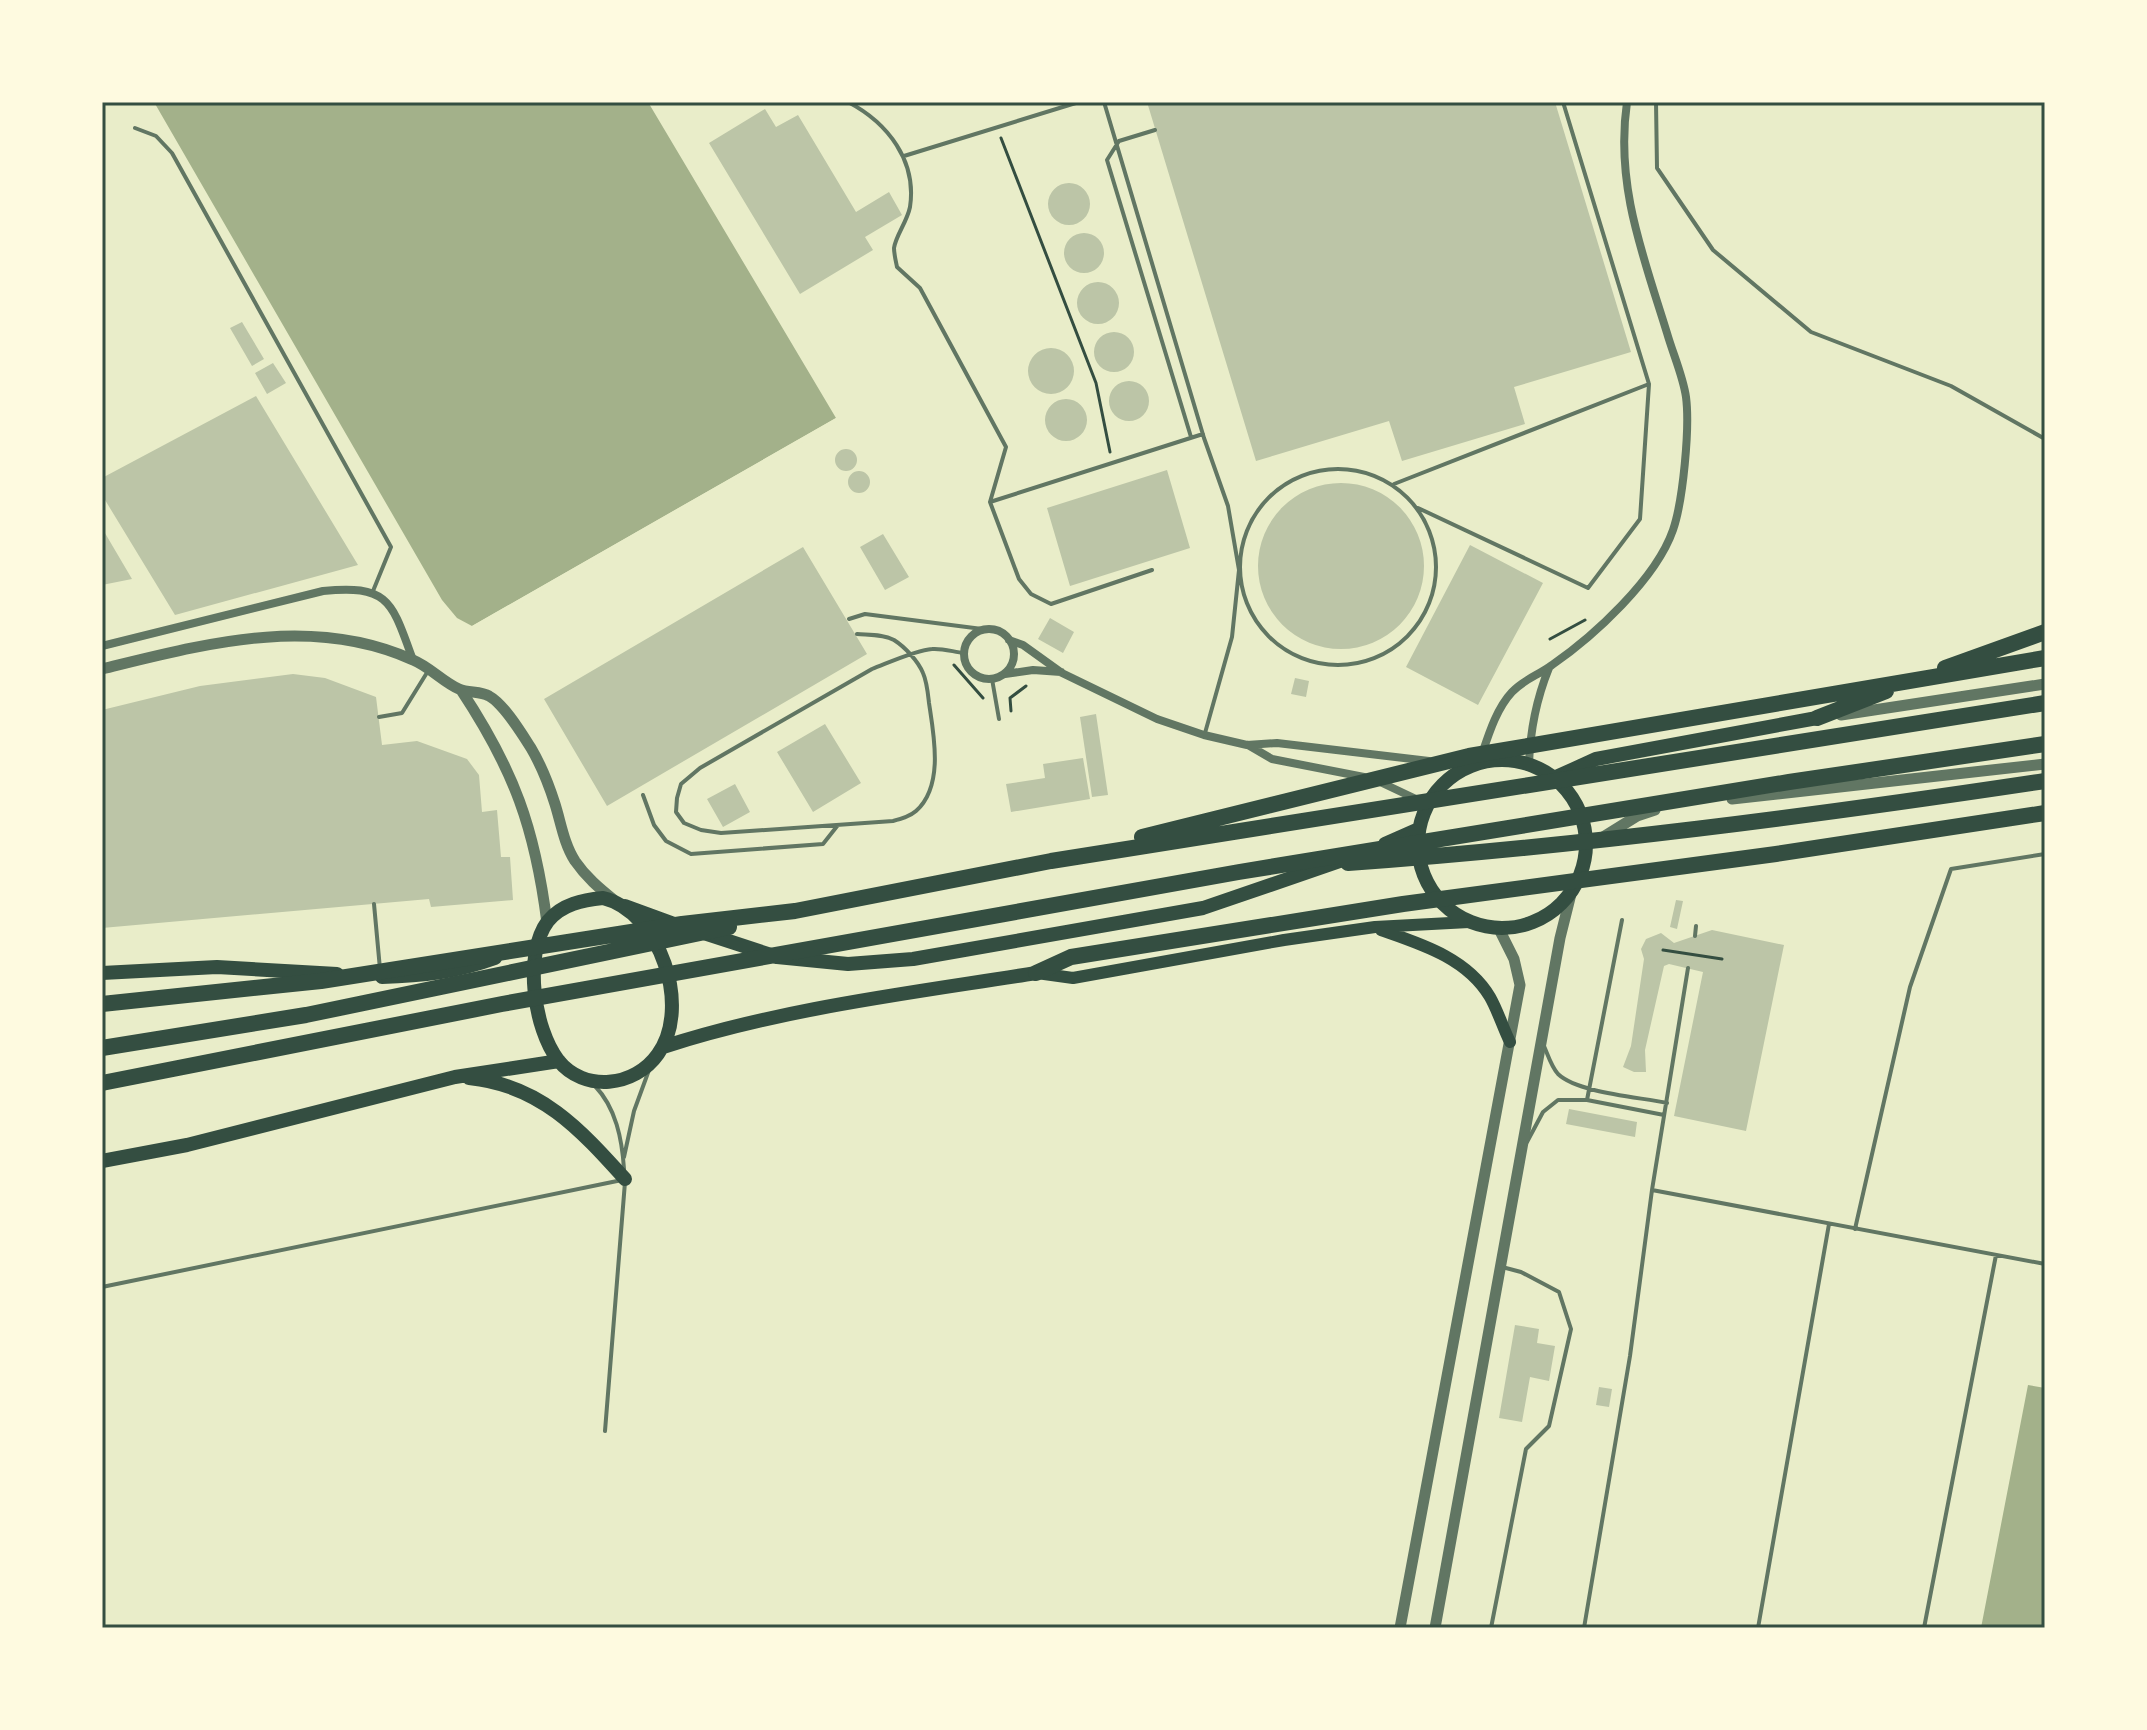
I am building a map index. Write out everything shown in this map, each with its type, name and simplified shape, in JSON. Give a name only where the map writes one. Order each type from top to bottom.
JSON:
[{"type":"highway","points":[[1817,718],[2013,641],[2045,632]]},
{"type":"highway","points":[[1051,861],[1469,756],[2045,658]]},
{"type":"highway","points":[[102,1048],[306,1015],[683,938],[795,911],[1051,861],[2045,703]]},
{"type":"highway","points":[[102,1083],[517,1001],[1239,872],[2045,744]]},
{"type":"highway","points":[[1239,872],[1555,847],[1796,818],[2045,781]]},
{"type":"highway","points":[[1036,973],[1071,957],[1403,904],[1776,854],[2045,813]]},
{"type":"highway","points":[[102,1004],[321,981],[682,924],[795,911]]},
{"type":"main road","points":[[1554,778],[1596,759],[1817,718]]},
{"type":"main road","points":[[663,1047],[737,1026],[1036,973],[1073,978],[1375,927],[1469,922],[1499,929],[1536,923],[1572,890],[1587,848],[1581,813],[1570,794],[1554,778],[1529,765],[1496,760],[1474,765],[1445,782],[1427,805],[1419,829],[1418,857],[1427,884],[1445,907],[1469,922]]},
{"type":"main road","points":[[102,973],[217,967],[381,977],[426,976],[463,969],[497,957],[544,929],[571,905],[603,898],[777,957],[848,964],[913,959],[1203,908],[1278,884],[1419,829]]},
{"type":"main road","points":[[544,929],[535,956],[537,1004],[545,1036],[567,1069],[602,1083],[627,1079],[640,1073],[654,1060],[663,1047],[671,1017],[664,961],[655,940],[620,903]]},
{"type":"main road","points":[[1375,927],[1439,953],[1468,970],[1490,997],[1510,1042]]},
{"type":"main road","points":[[102,1161],[187,1145],[455,1077],[559,1061]]},
{"type":"main road","points":[[455,1077],[506,1085],[544,1103],[571,1122],[625,1179]]},
{"type":"street","points":[[1247,745],[1277,743],[1474,765],[1510,694],[1524,681],[1549,668],[1621,607],[1652,566],[1673,531],[1687,435],[1686,396],[1629,207],[1623,130],[1627,102]]},
{"type":"street","points":[[102,646],[323,591],[348,588],[373,591],[395,613],[413,660]]},
{"type":"street","points":[[1062,673],[1033,670],[992,679],[975,675],[969,669],[964,653],[969,639],[982,631],[997,631],[1062,673],[1157,719],[1247,745],[1272,759],[1375,779],[1427,805]]},
{"type":"street","points":[[102,669],[256,636],[283,635],[346,641],[413,660],[461,690],[489,695],[512,720],[533,750],[545,777],[573,859],[589,879],[620,903]]},
{"type":"street","points":[[1005,674],[1013,661],[1013,647],[1009,640]]},
{"type":"street","points":[[1529,765],[1530,730],[1549,668]]},
{"type":"street","points":[[1817,718],[2045,684]]},
{"type":"street","points":[[461,690],[501,756],[524,809],[540,872],[544,929]]},
{"type":"street","points":[[1587,848],[1637,816],[1671,806],[2045,764]]},
{"type":"street","points":[[1435,1628],[1560,938],[1572,890]]},
{"type":"street","points":[[1400,1628],[1520,985],[1514,959],[1499,929]]},
{"type":"lane","points":[[848,102],[867,112],[904,156],[912,181],[907,217],[894,248],[897,267],[920,288],[1006,447],[990,502],[1019,579],[1031,594],[1051,604],[1152,570]]},
{"type":"lane","points":[[904,156],[1079,102]]},
{"type":"lane","points":[[1104,102],[1203,434],[1228,506],[1246,603],[1263,631],[1289,653],[1321,664],[1355,665],[1387,654],[1413,633],[1431,604],[1438,571],[1433,538],[1418,508]]},
{"type":"lane","points":[[1204,735],[1232,637],[1243,539],[1256,511],[1277,489],[1304,474],[1334,468],[1365,472],[1393,484],[1418,508],[1588,588],[1640,519],[1649,384],[1563,102]]},
{"type":"lane","points":[[1656,102],[1657,168],[1713,250],[1811,332],[1951,386],[2045,439]]},
{"type":"lane","points":[[135,128],[156,136],[172,153],[391,547],[373,591]]},
{"type":"lane","points":[[1155,130],[1119,141],[1107,160],[1191,437]]},
{"type":"lane","points":[[1393,484],[1649,384]]},
{"type":"lane","points":[[990,502],[1203,434]]},
{"type":"lane","points":[[849,619],[865,614],[990,630]]},
{"type":"lane","points":[[857,634],[892,639],[910,656],[925,675],[937,750],[934,776],[918,810],[906,818],[721,833],[684,823],[676,812],[681,784],[700,768],[872,669],[910,656],[932,649],[964,653]]},
{"type":"lane","points":[[379,717],[402,713],[429,669]]},
{"type":"lane","points":[[992,679],[999,719]]},
{"type":"lane","points":[[643,795],[654,825],[666,841],[691,854],[823,844],[838,825]]},
{"type":"lane","points":[[1855,1229],[1910,987],[1951,869],[2045,854]]},
{"type":"lane","points":[[374,904],[381,977]]},
{"type":"lane","points":[[1587,1100],[1622,920]]},
{"type":"lane","points":[[1695,936],[1696,926]]},
{"type":"lane","points":[[1584,1628],[1630,1356],[1652,1190],[1688,968]]},
{"type":"lane","points":[[1542,1040],[1551,1065],[1559,1075],[1575,1084],[1667,1103]]},
{"type":"lane","points":[[623,1160],[634,1111],[654,1060]]},
{"type":"lane","points":[[589,1080],[608,1099],[619,1130],[625,1179],[605,1431]]},
{"type":"lane","points":[[1522,1151],[1550,1105],[1558,1100],[1587,1100],[1664,1115]]},
{"type":"lane","points":[[102,1287],[625,1179]]},
{"type":"lane","points":[[1652,1190],[2045,1264]]},
{"type":"lane","points":[[1758,1628],[1829,1224]]},
{"type":"lane","points":[[1924,1628],[1996,1255]]},
{"type":"lane","points":[[1491,1628],[1526,1449],[1549,1426],[1571,1329],[1559,1292],[1521,1272],[1502,1267]]},
{"type":"path","points":[[997,127],[1096,383],[1112,463]]},
{"type":"path","points":[[948,659],[985,700]]},
{"type":"path","points":[[1663,950],[1722,959]]},
{"type":"shaded area","points":[[154,102],[648,102],[836,418],[472,626],[457,618],[442,600]]},
{"type":"shaded area","points":[[2028,1385],[2045,1388],[2045,1628],[1981,1628]]},
{"type":"pier","points":[[836,418],[838,422],[475,629],[472,626]]},
{"type":"building","points":[[1147,102],[1555,102],[1631,352],[1514,387],[1525,424],[1402,461],[1389,421],[1256,461]]},
{"type":"building","points":[[765,109],[776,127],[798,115],[856,212],[889,192],[902,215],[865,237],[873,250],[800,294],[709,143]]},
{"type":"building","points":[[1069,183],[1084,189],[1090,204],[1084,219],[1069,225],[1054,219],[1048,204],[1054,189]]},
{"type":"building","points":[[1084,233],[1098,239],[1104,253],[1098,267],[1084,273],[1070,267],[1064,253],[1070,239]]},
{"type":"building","points":[[1098,282],[1113,288],[1119,303],[1113,318],[1098,324],[1083,318],[1077,303],[1083,288]]},
{"type":"building","points":[[242,322],[264,359],[252,366],[230,328]]},
{"type":"building","points":[[1114,332],[1128,338],[1134,352],[1128,366],[1114,372],[1100,366],[1094,352],[1100,338]]},
{"type":"building","points":[[1051,348],[1060,349],[1067,355],[1073,362],[1073,380],[1067,387],[1060,393],[1051,394],[1042,393],[1035,387],[1029,380],[1028,371],[1029,362],[1035,355],[1042,349]]},
{"type":"building","points":[[273,363],[286,383],[267,394],[255,373]]},
{"type":"building","points":[[1129,381],[1143,387],[1149,401],[1143,415],[1129,421],[1115,415],[1109,401],[1115,387]]},
{"type":"building","points":[[256,396],[358,565],[175,615],[102,495],[102,478]]},
{"type":"building","points":[[1066,399],[1081,405],[1087,420],[1081,435],[1066,441],[1051,435],[1045,420],[1051,405]]},
{"type":"building","points":[[846,449],[854,452],[857,460],[854,468],[846,471],[838,468],[835,460],[838,452]]},
{"type":"building","points":[[1167,470],[1190,548],[1070,586],[1047,508]]},
{"type":"building","points":[[859,471],[867,474],[870,482],[867,490],[859,493],[851,490],[848,482],[851,474]]},
{"type":"building","points":[[1341,483],[1373,490],[1399,508],[1417,534],[1424,566],[1417,598],[1399,624],[1373,642],[1341,649],[1309,642],[1283,624],[1265,598],[1258,566],[1265,534],[1283,508],[1309,490]]},
{"type":"building","points":[[102,528],[132,579],[102,585]]},
{"type":"building","points":[[883,534],[909,577],[885,590],[860,547]]},
{"type":"building","points":[[1470,545],[1543,583],[1478,705],[1406,667]]},
{"type":"building","points":[[803,547],[867,654],[607,806],[544,699]]},
{"type":"building","points":[[1050,618],[1074,632],[1063,653],[1038,639]]},
{"type":"building","points":[[293,674],[325,678],[376,697],[382,745],[417,741],[467,759],[479,775],[482,812],[497,810],[501,857],[510,857],[513,900],[431,907],[429,899],[102,928],[102,710],[200,686]]},
{"type":"building","points":[[1295,678],[1309,681],[1306,697],[1291,694]]},
{"type":"building","points":[[1096,714],[1108,795],[1092,797],[1080,717]]},
{"type":"building","points":[[825,724],[861,783],[813,812],[777,752]]},
{"type":"building","points":[[1083,758],[1090,799],[1011,812],[1006,784],[1045,778],[1043,764]]},
{"type":"building","points":[[735,784],[750,812],[723,827],[707,799]]},
{"type":"building","points":[[1676,900],[1683,901],[1677,929],[1670,927]]},
{"type":"building","points":[[1712,930],[1784,945],[1746,1131],[1674,1116],[1703,972],[1669,964],[1664,966],[1645,1050],[1646,1072],[1634,1072],[1623,1067],[1631,1046],[1644,959],[1641,949],[1646,939],[1661,933],[1674,943]]},
{"type":"building","points":[[1569,1109],[1637,1122],[1635,1137],[1566,1124]]},
{"type":"building","points":[[1515,1325],[1539,1329],[1537,1343],[1555,1346],[1549,1381],[1530,1377],[1522,1422],[1499,1418]]},
{"type":"building","points":[[1599,1387],[1612,1389],[1609,1407],[1596,1405]]}]
